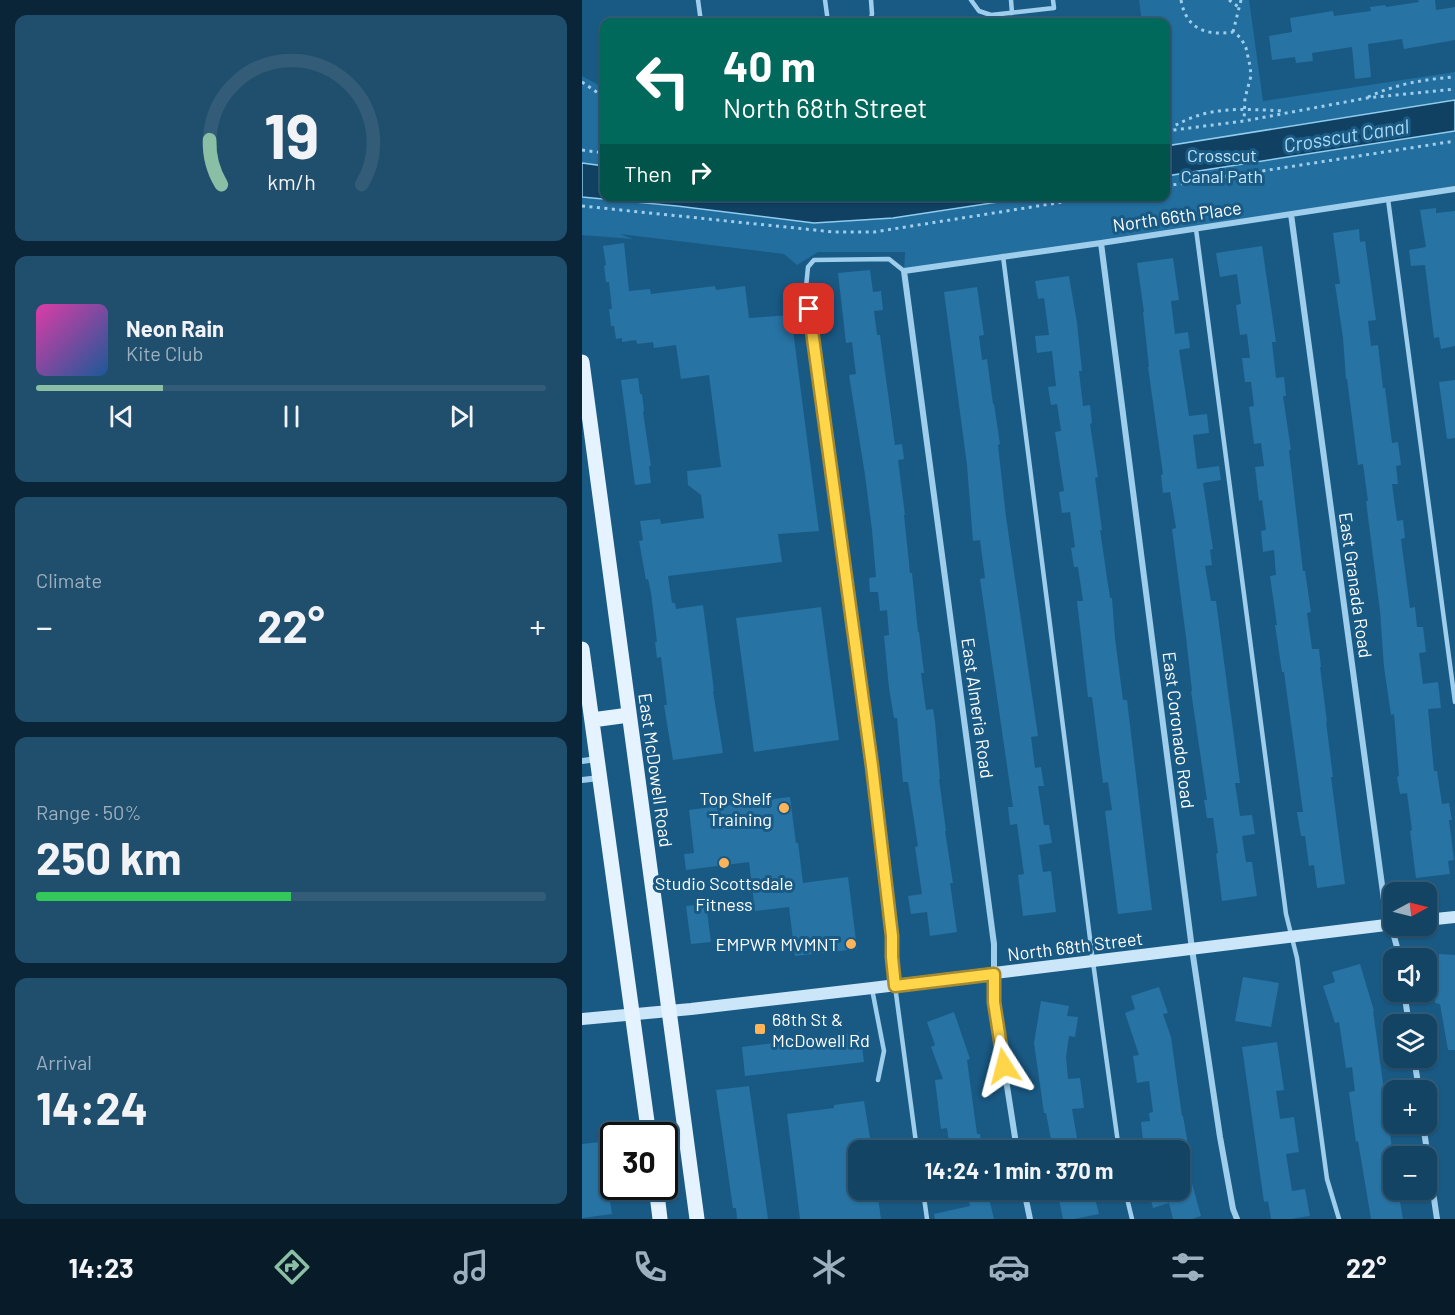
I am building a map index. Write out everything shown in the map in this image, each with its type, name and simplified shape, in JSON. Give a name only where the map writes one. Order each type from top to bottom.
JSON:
[{"type":"main road","name":"East McDowell Road","points":[[582,362],[697,1219]]},
{"type":"main road","points":[[582,649],[647,1122]]},
{"type":"main road","points":[[592,720],[629,715]]},
{"type":"main road","points":[[658,1200],[660,1219]]},
{"type":"street","name":"North 66th Place","points":[[904,271],[1455,189]]},
{"type":"street","name":"East Granada Road","points":[[1291,214],[1383,896]]},
{"type":"street","name":"East Coronado Road","points":[[1101,243],[1192,949],[1220,1137],[1233,1209],[1237,1219]]},
{"type":"street","name":"East Almeria Road","points":[[904,271],[993,932],[994,1002],[1015,1140]]},
{"type":"street","points":[[582,761],[598,759]]},
{"type":"street","points":[[582,780],[600,778]]},
{"type":"street","points":[[1437,919],[1455,917]]},
{"type":"street","name":"North 68th Street","points":[[582,1019],[895,986],[1383,926]]},
{"type":"street","points":[[1424,1134],[1437,1219]]},
{"type":"street","points":[[1026,1200],[1030,1219]]},
{"type":"lane","points":[[698,0],[700,18]]},
{"type":"lane","points":[[825,0],[827,18]]},
{"type":"lane","points":[[871,0],[871,18]]},
{"type":"lane","points":[[970,0],[979,11],[992,15],[1054,8],[1053,0]]},
{"type":"lane","points":[[1011,0],[1012,13]]},
{"type":"lane","points":[[1388,199],[1455,702]]},
{"type":"lane","points":[[1196,229],[1284,903],[1297,958],[1327,1179],[1340,1219]]},
{"type":"lane","points":[[1003,256],[1092,962],[1118,1140]]},
{"type":"lane","points":[[904,271],[889,259],[814,260],[808,267],[806,286],[872,766],[892,936],[895,986],[916,1140]]},
{"type":"lane","points":[[872,988],[885,1051],[878,1080]]},
{"type":"lane","points":[[924,1200],[927,1219]]},
{"type":"lane","points":[[1127,1200],[1132,1219]]},
{"type":"path","points":[[1181,0],[1183,13],[1198,30],[1222,34],[1233,32],[1241,38],[1246,48],[1251,76],[1245,98],[1244,120]]},
{"type":"path","points":[[1229,0],[1240,8]]},
{"type":"path","points":[[1233,32],[1241,0]]},
{"type":"path","points":[[1367,98],[1384,89],[1408,83],[1455,77]]},
{"type":"path","points":[[582,82],[600,94]]},
{"type":"path","points":[[1170,130],[1367,98],[1455,89]]},
{"type":"path","points":[[1170,128],[1197,115],[1231,109],[1289,111]]},
{"type":"path","points":[[1170,185],[1455,141]]},
{"type":"path","points":[[582,150],[600,152]]},
{"type":"path","points":[[582,206],[834,232],[874,232],[1069,201]]},
{"type":"green space","name":"Crosscut Canal Path","points":[[1139,0],[1249,0],[1263,101],[1455,72],[1455,189],[904,271],[905,252],[818,252],[797,265],[784,254],[620,234],[633,239],[582,235],[582,76],[600,86],[600,201],[1170,201],[1170,18],[1141,18]]},
{"type":"water","name":"Crosscut Canal","points":[[1455,100],[1455,131],[1170,175],[1170,145]]},
{"type":"water","points":[[582,163],[600,165],[600,199],[582,197]]},
{"type":"water","points":[[624,201],[1006,201],[893,218],[814,223]]},
{"type":"building","points":[[1418,0],[1435,0],[1436,10],[1455,7],[1455,40],[1404,49],[1402,39],[1368,44],[1371,77],[1355,79],[1352,47],[1312,53],[1313,61],[1296,63],[1295,57],[1272,60],[1269,36],[1292,32],[1290,18],[1333,11],[1334,16],[1371,11],[1370,7],[1385,5],[1386,7],[1419,2]]},
{"type":"building","points":[[1436,208],[1436,213],[1455,211],[1455,346],[1441,349],[1439,337],[1434,338],[1425,265],[1411,266],[1409,250],[1426,247],[1420,210]]},
{"type":"building","points":[[1359,229],[1360,242],[1365,241],[1376,320],[1368,321],[1371,346],[1378,345],[1392,443],[1398,442],[1401,465],[1396,466],[1398,484],[1392,484],[1397,521],[1403,520],[1405,538],[1401,539],[1410,608],[1415,607],[1417,627],[1423,627],[1426,652],[1419,653],[1423,684],[1438,682],[1441,708],[1428,709],[1434,771],[1437,771],[1442,804],[1449,803],[1452,820],[1449,820],[1454,860],[1448,861],[1450,874],[1416,878],[1407,793],[1400,794],[1397,777],[1399,776],[1394,714],[1391,715],[1384,667],[1380,611],[1366,501],[1368,501],[1363,464],[1358,465],[1335,284],[1340,284],[1333,233]]},
{"type":"building","points":[[624,243],[629,291],[650,289],[651,294],[715,286],[716,290],[745,286],[749,318],[791,315],[819,531],[778,534],[782,562],[668,576],[672,603],[675,603],[676,609],[703,605],[723,753],[673,760],[664,705],[667,705],[661,657],[657,658],[651,593],[648,579],[646,580],[639,541],[643,540],[640,521],[660,519],[661,524],[704,518],[701,495],[688,485],[687,471],[721,467],[709,375],[681,379],[676,345],[654,348],[653,342],[637,344],[636,340],[622,342],[622,338],[616,339],[614,326],[611,326],[609,309],[612,309],[609,282],[606,282],[603,246]]},
{"type":"building","points":[[1262,246],[1276,342],[1272,342],[1276,378],[1284,377],[1286,396],[1283,396],[1291,450],[1289,450],[1303,571],[1305,571],[1311,612],[1307,613],[1312,649],[1319,649],[1333,777],[1331,777],[1345,884],[1317,888],[1314,865],[1309,866],[1305,836],[1301,836],[1297,812],[1303,812],[1284,672],[1282,672],[1275,625],[1277,625],[1270,576],[1276,575],[1274,550],[1263,552],[1261,531],[1266,530],[1262,500],[1259,501],[1255,467],[1264,466],[1261,443],[1254,444],[1249,407],[1254,406],[1251,382],[1245,382],[1242,358],[1250,358],[1247,334],[1240,335],[1236,305],[1241,304],[1237,274],[1220,277],[1216,253]]},
{"type":"building","points":[[1173,258],[1179,300],[1171,301],[1175,334],[1188,332],[1190,348],[1179,350],[1189,416],[1207,414],[1209,433],[1193,435],[1197,469],[1219,466],[1221,480],[1203,483],[1213,549],[1210,550],[1212,565],[1205,566],[1211,601],[1216,601],[1240,783],[1235,783],[1240,816],[1252,815],[1255,834],[1242,836],[1246,862],[1252,862],[1257,896],[1222,901],[1213,818],[1207,818],[1204,800],[1207,800],[1191,691],[1172,529],[1176,528],[1170,492],[1163,493],[1161,475],[1163,474],[1148,367],[1144,312],[1137,263]]},
{"type":"building","points":[[870,270],[873,292],[881,291],[883,310],[874,311],[877,335],[880,335],[895,445],[902,444],[904,459],[898,460],[924,673],[921,673],[926,710],[933,709],[935,721],[939,779],[953,883],[950,883],[957,932],[930,936],[927,912],[911,914],[908,896],[922,894],[915,847],[918,846],[908,782],[903,782],[897,718],[894,718],[889,688],[884,636],[889,635],[887,610],[880,611],[878,592],[870,592],[869,578],[876,577],[872,530],[849,375],[856,374],[852,342],[846,343],[838,273]]},
{"type":"building","points":[[1069,276],[1077,323],[1083,406],[1090,405],[1092,423],[1090,424],[1098,477],[1095,478],[1102,530],[1100,530],[1110,598],[1112,598],[1123,700],[1127,700],[1152,910],[1118,914],[1105,811],[1112,810],[1108,782],[1103,783],[1092,697],[1088,697],[1077,601],[1083,601],[1078,567],[1074,567],[1071,548],[1075,547],[1070,512],[1062,513],[1059,492],[1064,491],[1055,432],[1061,431],[1057,404],[1051,405],[1048,387],[1056,386],[1052,351],[1037,353],[1035,336],[1049,335],[1044,298],[1038,299],[1035,281]]},
{"type":"building","points":[[977,287],[984,335],[979,336],[982,360],[987,359],[1000,444],[998,445],[1006,517],[1038,736],[1031,737],[1035,768],[1041,767],[1044,786],[1038,786],[1044,825],[1049,825],[1052,843],[1039,845],[1043,872],[1051,871],[1056,912],[1023,916],[1018,875],[1024,874],[1017,824],[1010,825],[1008,807],[1013,807],[980,579],[985,578],[980,540],[973,541],[967,465],[944,292]]},
{"type":"building","points":[[638,378],[651,466],[649,466],[651,483],[635,485],[621,380]]},
{"type":"building","points":[[1455,380],[1455,438],[1447,439],[1439,382]]},
{"type":"building","points":[[821,607],[839,740],[754,752],[736,618]]},
{"type":"building","points":[[790,797],[803,883],[848,877],[857,949],[795,956],[789,907],[755,911],[749,862],[686,870],[684,854],[694,853],[689,810]]},
{"type":"building","points":[[706,904],[711,942],[691,944],[686,906]]},
{"type":"building","points":[[1439,954],[1455,955],[1455,1050],[1448,1050],[1440,1004],[1435,1003],[1437,1002]]},
{"type":"building","points":[[1360,964],[1374,1011],[1383,1083],[1383,1134],[1390,1134],[1392,1146],[1383,1146],[1383,1200],[1400,1200],[1403,1219],[1371,1219],[1349,1092],[1355,1091],[1352,1067],[1346,1068],[1339,1022],[1335,1023],[1323,986],[1335,982],[1332,972]]},
{"type":"building","points":[[1243,977],[1279,983],[1271,1027],[1235,1021]]},
{"type":"building","points":[[1159,987],[1168,1013],[1163,1014],[1171,1037],[1187,1140],[1158,1140],[1158,1138],[1143,1140],[1141,1122],[1150,1121],[1149,1113],[1153,1112],[1149,1081],[1137,1083],[1133,1056],[1139,1055],[1125,1013],[1135,1009],[1131,996]]},
{"type":"building","points":[[1041,1001],[1069,1006],[1067,1016],[1078,1017],[1075,1037],[1069,1036],[1066,1057],[1068,1079],[1080,1078],[1084,1108],[1072,1109],[1077,1140],[1051,1140],[1046,1113],[1044,1113],[1034,1043]]},
{"type":"building","points":[[954,1012],[970,1059],[967,1060],[977,1134],[980,1134],[981,1140],[949,1140],[947,1128],[941,1129],[935,1080],[943,1079],[931,1047],[935,1045],[927,1022]]},
{"type":"building","points":[[860,1032],[864,1062],[745,1076],[742,1047]]},
{"type":"building","points":[[1277,1042],[1284,1090],[1276,1091],[1280,1119],[1294,1117],[1299,1152],[1286,1154],[1292,1191],[1305,1189],[1310,1216],[1291,1219],[1271,1219],[1268,1201],[1264,1202],[1242,1047]]},
{"type":"building","points":[[749,1086],[768,1219],[737,1219],[736,1208],[733,1208],[716,1090]]},
{"type":"building","points":[[864,1101],[870,1140],[848,1140],[848,1200],[878,1200],[881,1219],[800,1219],[787,1114],[834,1108],[834,1105]]},
{"type":"building","points":[[600,1142],[600,1200],[610,1200],[612,1214],[582,1218],[582,1144]]},
{"type":"building","points":[[1190,1176],[1201,1216],[1192,1219],[1173,1219],[1169,1203],[1153,1208],[1151,1200],[1190,1200]]},
{"type":"building","points":[[968,1200],[989,1200],[994,1219],[935,1219],[934,1214],[970,1206]]},
{"type":"building","points":[[1059,1200],[1096,1200],[1099,1214],[1063,1219]]},
{"type":"place","name":"Top Shelf Training","points":[[784,808]]},
{"type":"place","name":"Studio Scottsdale Fitness","points":[[724,863]]},
{"type":"place","name":"EMPWR MVMNT","points":[[851,944]]},
{"type":"place","name":"68th St & McDowell Rd","points":[[760,1029]]},
{"type":"route","points":[[809,309],[872,766],[892,936],[895,986],[994,974],[994,1002],[1004,1066]]}]
